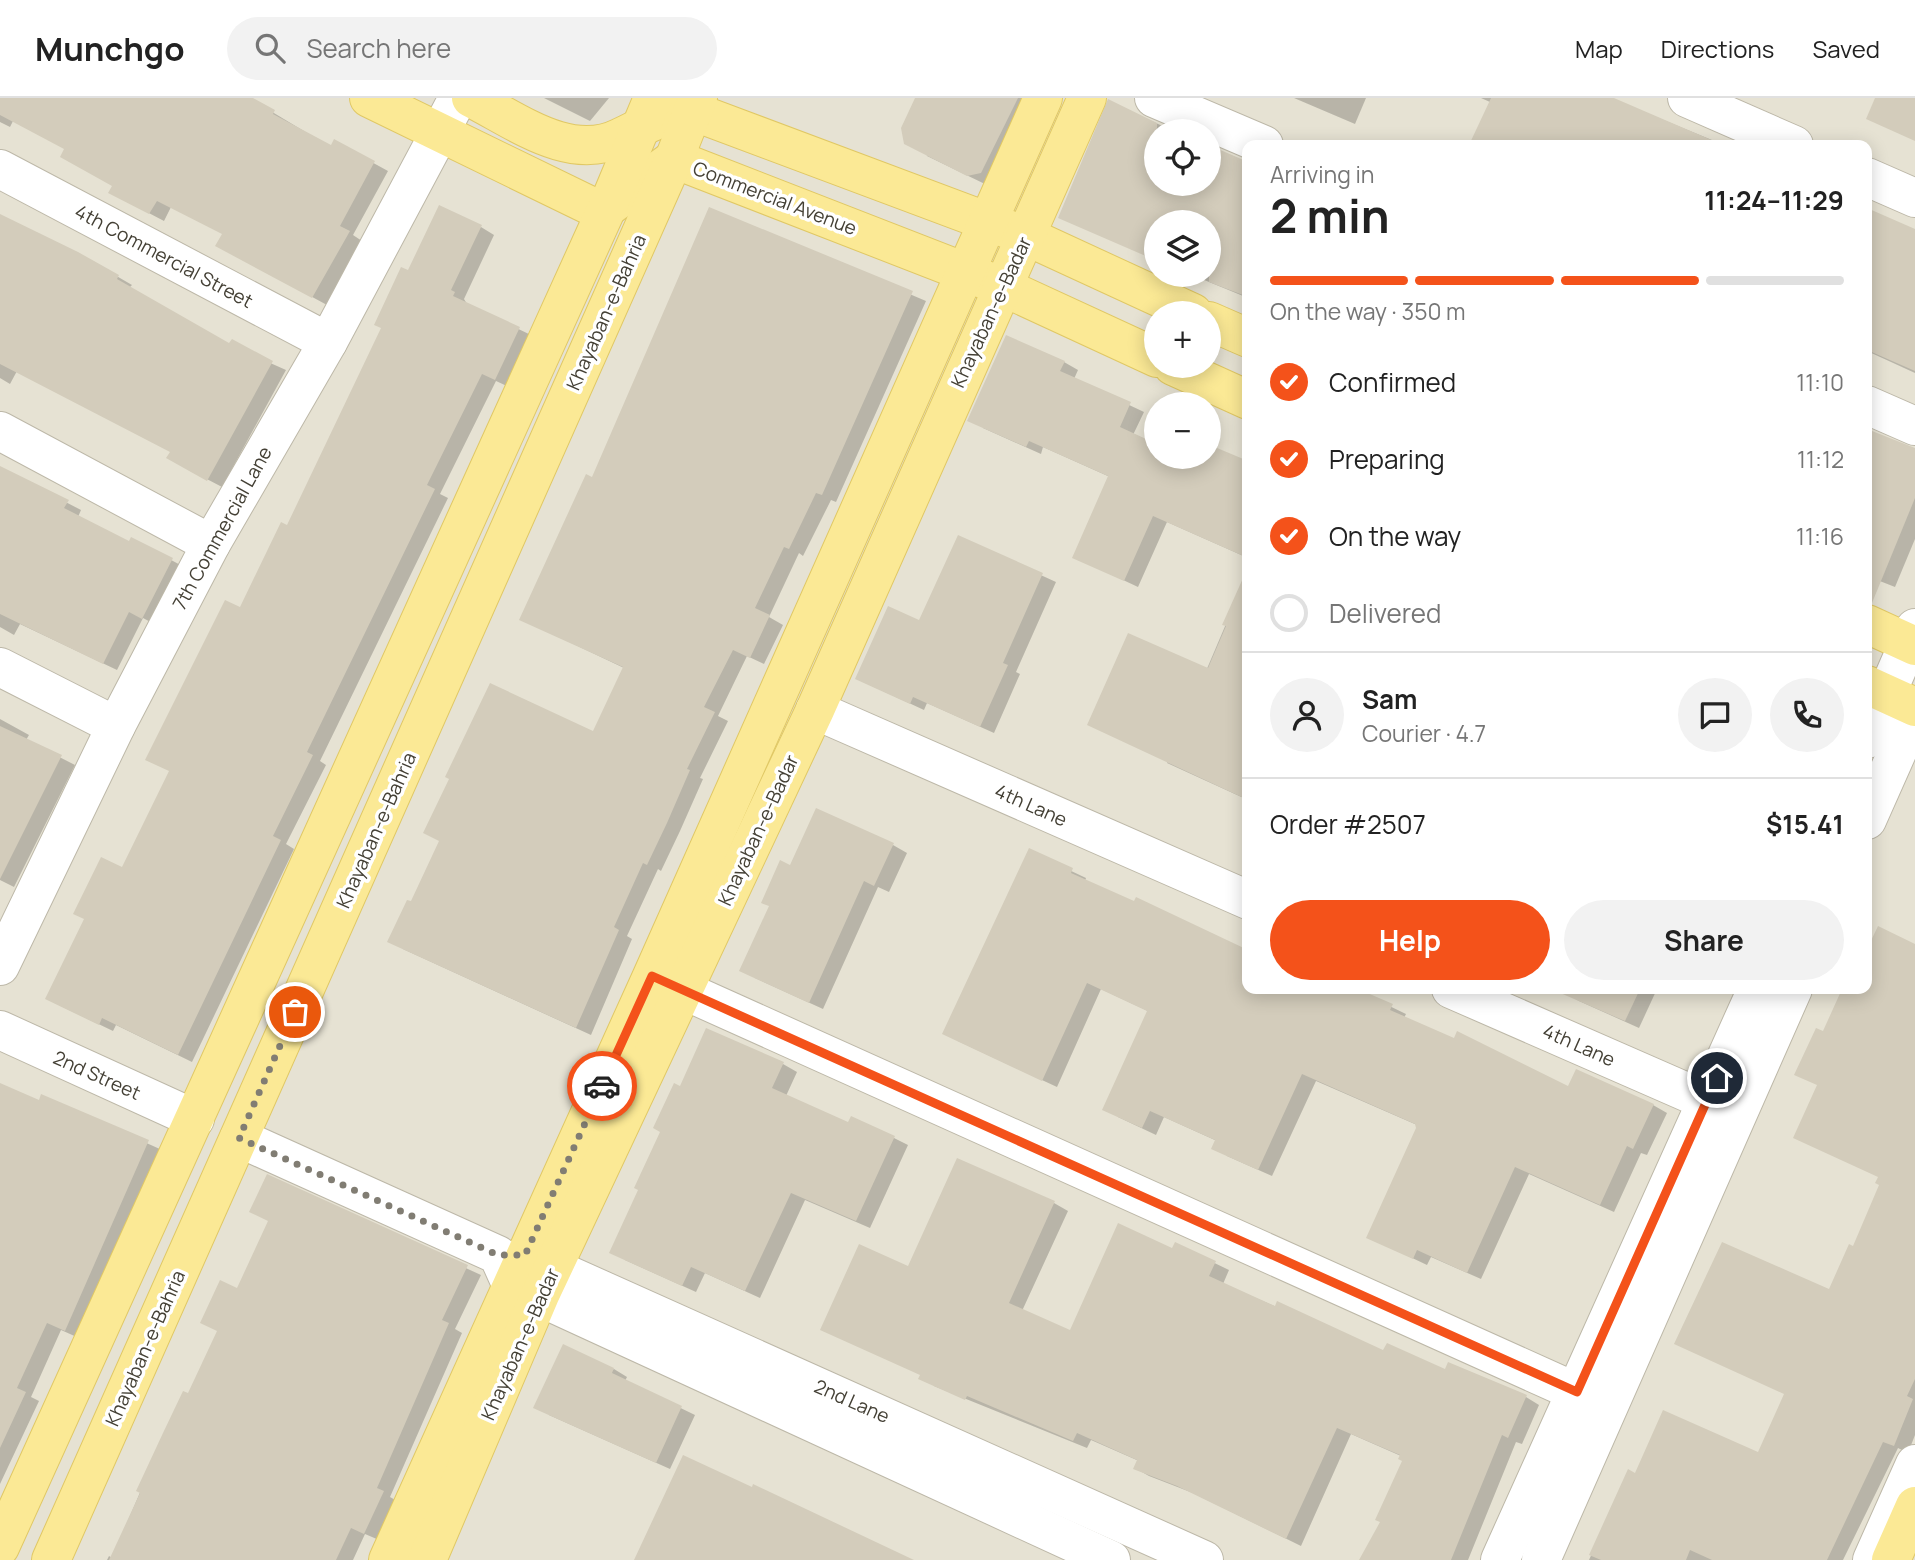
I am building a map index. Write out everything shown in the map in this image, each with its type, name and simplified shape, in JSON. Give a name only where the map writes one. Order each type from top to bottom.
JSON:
[{"type":"main road","points":[[369,98],[588,206],[607,208]]},
{"type":"main road","points":[[471,98],[572,146],[608,142],[647,112]]},
{"type":"main road","points":[[734,98],[750,133]]},
{"type":"main road","name":"Khayaban-e-Badar","points":[[668,982],[965,272],[1043,98]]},
{"type":"main road","name":"Khayaban-e-Badar","points":[[388,1560],[525,1271],[668,982],[815,710],[1001,286],[1087,98]]},
{"type":"main road","points":[[647,112],[661,116],[695,104],[750,133],[1026,236],[1167,301]]},
{"type":"main road","name":"Khayaban-e-Bahria","points":[[51,1560],[674,159],[695,104]]},
{"type":"main road","points":[[0,1548],[607,208],[647,112]]},
{"type":"main road","name":"Commercial Avenue","points":[[607,208],[674,159],[1001,286],[1144,352]]},
{"type":"main road","points":[[1221,326],[1242,335]]},
{"type":"main road","points":[[1199,378],[1242,397]]},
{"type":"main road","points":[[1872,626],[1913,639]]},
{"type":"main road","points":[[411,642],[452,658]]},
{"type":"main road","name":"Khayaban-e-Badar","points":[[427,1560],[525,1271]]},
{"type":"main road","points":[[1891,1560],[1915,1506]]},
{"type":"street","name":"7th Commercial Lane","points":[[0,966],[12,909],[116,726],[211,544],[328,342],[458,98]]},
{"type":"street","points":[[1154,98],[1252,140]]},
{"type":"street","points":[[1687,98],[1783,140]]},
{"type":"street","name":"4th Commercial Street","points":[[0,169],[328,342]]},
{"type":"street","points":[[1872,179],[1915,198]]},
{"type":"street","points":[[1872,407],[1915,426]]},
{"type":"street","points":[[0,431],[211,544]]},
{"type":"street","points":[[1872,799],[1913,639]]},
{"type":"street","points":[[0,667],[116,726]]},
{"type":"street","points":[[1872,732],[1896,699]]},
{"type":"street","name":"4th Lane","points":[[815,710],[1242,897]]},
{"type":"street","points":[[668,982],[1577,1392]]},
{"type":"street","name":"4th Lane","points":[[1462,994],[1707,1101]]},
{"type":"street","points":[[1500,1560],[1755,994]]},
{"type":"street","points":[[1541,1560],[1791,994]]},
{"type":"street","name":"2nd Street","points":[[0,1030],[195,1119]]},
{"type":"street","points":[[239,1138],[525,1271],[1111,1560]]},
{"type":"street","name":"2nd Lane","points":[[525,1271],[1204,1560]]},
{"type":"street","points":[[1872,1560],[1915,1464]]},
{"type":"shaded area","points":[[0,98],[1915,98],[1915,1560],[0,1560]]},
{"type":"building","points":[[0,98],[253,98],[275,110],[273,114],[331,145],[334,139],[375,161],[340,226],[350,231],[312,298],[215,246],[222,234],[157,201],[149,214],[108,193],[112,186],[60,157],[64,149],[0,115]]},
{"type":"building","points":[[915,98],[1018,98],[981,173],[967,176],[904,144],[901,128]]},
{"type":"building","points":[[1491,98],[1614,98],[1711,140],[1471,140]]},
{"type":"building","points":[[1875,98],[1915,98],[1915,141],[1866,119]]},
{"type":"building","points":[[1108,99],[1149,119],[1144,119],[1144,196],[1221,196],[1221,150],[1242,159],[1242,295],[1221,287],[1221,210],[1144,210],[1144,255],[1058,218]]},
{"type":"building","points":[[439,205],[482,225],[451,290],[455,292],[453,296],[520,327],[495,380],[482,374],[427,485],[435,489],[307,752],[313,755],[273,836],[281,840],[178,1055],[102,1018],[99,1025],[45,999],[84,919],[73,914],[101,857],[122,867],[169,771],[145,760],[225,600],[240,607],[281,522],[287,525],[381,328],[374,325],[401,267],[408,270]]},
{"type":"building","points":[[709,207],[913,291],[822,495],[816,493],[789,549],[784,547],[755,608],[770,615],[750,658],[733,650],[704,707],[715,712],[687,769],[690,770],[667,823],[647,865],[643,863],[614,927],[619,930],[576,1028],[387,942],[407,900],[411,901],[439,841],[423,833],[449,779],[445,777],[490,683],[593,731],[623,667],[519,620],[586,474],[592,477]]},
{"type":"building","points":[[1872,210],[1915,229],[1915,371],[1872,352]]},
{"type":"building","points":[[0,214],[119,275],[117,279],[229,343],[232,339],[273,361],[207,481],[166,458],[170,452],[0,364]]},
{"type":"building","points":[[1006,335],[1065,361],[1060,371],[1131,402],[1120,427],[1144,438],[1144,469],[1221,469],[1221,450],[1242,458],[1242,555],[1153,516],[1124,581],[1072,558],[1108,476],[1029,441],[1026,447],[967,421]]},
{"type":"building","points":[[1872,431],[1915,448],[1915,498],[1872,603]]},
{"type":"building","points":[[0,466],[69,500],[64,508],[129,541],[131,537],[173,558],[142,619],[129,612],[103,664],[0,614]]},
{"type":"building","points":[[958,535],[1043,573],[1003,663],[1008,665],[980,727],[913,697],[910,704],[855,679],[888,606],[919,620]]},
{"type":"building","points":[[1242,580],[1242,797],[1087,725],[1128,633],[1208,668],[1226,626],[1222,625]]},
{"type":"building","points":[[0,726],[62,755],[0,879]]},
{"type":"building","points":[[816,808],[894,843],[874,886],[864,881],[809,1003],[739,971],[769,906],[761,903],[780,860],[790,865]]},
{"type":"building","points":[[1029,848],[1073,868],[1071,873],[1134,901],[1136,897],[1242,947],[1242,994],[1370,994],[1393,1004],[1390,1010],[1454,1038],[1457,1031],[1568,1086],[1576,1069],[1654,1104],[1633,1149],[1627,1146],[1600,1205],[1515,1167],[1467,1273],[1417,1250],[1413,1259],[1366,1238],[1416,1128],[1415,1124],[1302,1074],[1258,1170],[1211,1149],[1215,1140],[1150,1111],[1142,1128],[1102,1110],[1147,1011],[1087,983],[1042,1081],[942,1034]]},
{"type":"building","points":[[1878,926],[1915,944],[1915,1379],[1907,1396],[1913,1399],[1894,1446],[1883,1442],[1827,1560],[1712,1560],[1690,1550],[1686,1560],[1601,1560],[1589,1555],[1628,1469],[1635,1473],[1663,1410],[1758,1452],[1784,1394],[1674,1344],[1722,1242],[1829,1289],[1849,1244],[1853,1246],[1879,1185],[1875,1183],[1878,1177],[1793,1138],[1817,1085],[1794,1075],[1816,1028],[1823,1031],[1840,994],[1872,994],[1872,939]]},
{"type":"building","points":[[1563,994],[1638,994],[1625,1021]]},
{"type":"building","points":[[706,1028],[784,1062],[772,1088],[848,1122],[851,1116],[895,1136],[856,1221],[791,1193],[745,1291],[691,1267],[682,1286],[609,1253],[638,1190],[634,1188],[660,1132],[653,1128],[674,1083],[680,1086]]},
{"type":"building","points":[[0,1083],[39,1100],[41,1094],[149,1140],[65,1331],[47,1323],[17,1388],[26,1392],[0,1448]]},
{"type":"building","points":[[957,1158],[1055,1201],[1009,1303],[1070,1330],[1118,1223],[1172,1248],[1175,1242],[1216,1261],[1209,1276],[1275,1306],[1277,1301],[1383,1350],[1387,1343],[1445,1369],[1448,1362],[1527,1395],[1508,1438],[1502,1435],[1451,1560],[1359,1560],[1380,1522],[1375,1520],[1402,1461],[1398,1459],[1400,1455],[1337,1428],[1286,1539],[1177,1486],[1133,1469],[1137,1460],[1077,1433],[1073,1441],[967,1396],[965,1400],[918,1379],[920,1375],[820,1330],[859,1244],[908,1266]]},
{"type":"building","points":[[267,1174],[468,1265],[442,1320],[449,1323],[377,1488],[384,1491],[364,1534],[351,1528],[336,1560],[109,1560],[140,1493],[136,1491],[163,1433],[183,1391],[188,1393],[217,1331],[200,1323],[220,1280],[237,1288],[268,1221],[249,1212]]},
{"type":"building","points":[[563,1344],[614,1368],[612,1373],[682,1406],[656,1463],[533,1408]]},
{"type":"building","points":[[683,1455],[752,1487],[753,1484],[914,1560],[634,1560]]},
{"type":"way so far","points":[[295,1012],[239,1138],[498,1255],[525,1255],[602,1086]]},
{"type":"route","points":[[602,1086],[652,976],[1577,1392],[1717,1078]]}]
